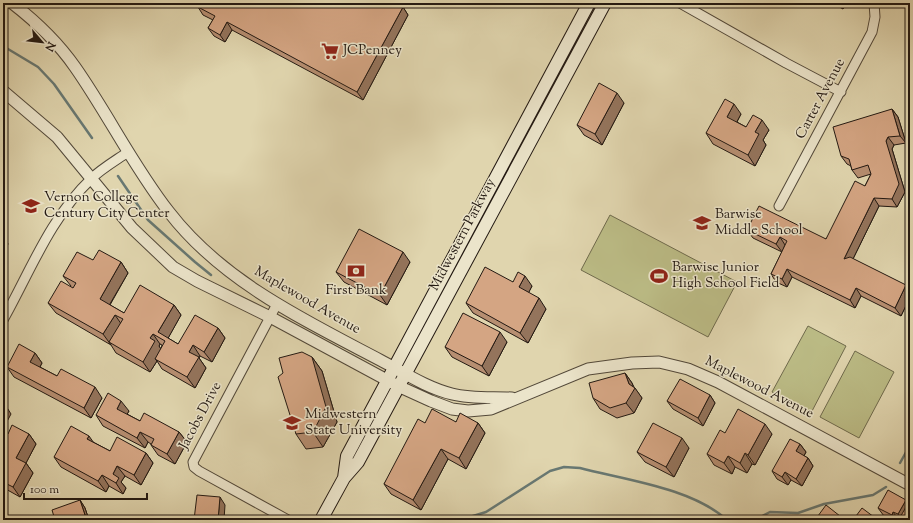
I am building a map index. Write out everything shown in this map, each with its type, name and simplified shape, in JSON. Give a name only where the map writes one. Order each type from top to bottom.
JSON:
[{"type":"main road","name":"Midwestern Parkway","points":[[344,478],[346,456],[589,3]]},
{"type":"main road","name":"Midwestern Parkway","points":[[321,520],[344,478],[358,462],[605,3]]},
{"type":"main road","points":[[577,25],[589,31]]},
{"type":"main road","points":[[485,197],[497,203]]},
{"type":"street","name":"Maplewood Avenue","points":[[12,3],[26,14],[74,65],[101,106],[128,152],[168,211],[186,232],[223,266],[277,304],[405,374],[452,394],[516,398]]},
{"type":"street","points":[[680,3],[786,63],[841,92]]},
{"type":"street","name":"Carter Avenue","points":[[780,206],[872,32],[875,17],[874,3]]},
{"type":"street","name":"Maplewood Avenue","points":[[3,91],[57,137],[144,241],[173,267],[398,386],[431,401],[452,409],[468,411],[491,409],[588,369],[614,364],[659,362],[688,369],[718,382],[910,485]]},
{"type":"street","points":[[3,320],[54,225],[68,204],[92,178],[128,152]]},
{"type":"street","name":"Jacobs Drive","points":[[277,304],[193,458],[193,462],[194,467],[200,471],[288,520]]},
{"type":"green space","name":"Barwise Junior High School Field","points":[[610,215],[737,282],[708,337],[581,270]]},
{"type":"green space","points":[[808,326],[846,346],[811,413],[772,392]]},
{"type":"green space","points":[[855,351],[894,372],[859,438],[820,417]]},
{"type":"building","name":"JCPenney","points":[[200,3],[396,3],[403,7],[357,92],[227,22],[220,35],[208,28],[215,16],[198,7]]},
{"type":"building","points":[[599,83],[617,93],[595,134],[577,125]]},
{"type":"building","points":[[725,99],[734,104],[727,117],[746,127],[753,115],[762,120],[755,132],[759,134],[748,155],[706,133]]},
{"type":"building","points":[[892,109],[900,136],[888,137],[886,141],[899,184],[892,199],[874,198],[844,259],[850,257],[906,285],[895,308],[856,288],[850,300],[787,269],[782,279],[771,274],[787,241],[780,237],[776,244],[747,230],[759,206],[826,239],[855,181],[865,186],[871,174],[868,165],[852,170],[849,159],[841,156],[833,127]]},
{"type":"building","points":[[359,229],[403,252],[380,295],[336,272]]},
{"type":"building","points":[[99,250],[121,262],[100,299],[124,313],[140,285],[174,305],[158,332],[178,344],[195,315],[218,328],[204,352],[193,345],[189,352],[199,357],[187,377],[155,359],[165,341],[153,334],[150,338],[155,341],[143,362],[109,342],[123,319],[115,315],[103,334],[48,303],[61,281],[73,288],[76,283],[63,276],[77,252],[93,260]]},
{"type":"building","points":[[485,267],[513,282],[518,272],[525,276],[519,287],[539,298],[520,333],[466,303]]},
{"type":"building","points":[[463,313],[500,332],[482,366],[445,347]]},
{"type":"building","points":[[19,344],[35,353],[30,362],[57,376],[61,369],[95,387],[84,408],[7,367]]},
{"type":"building","points":[[302,352],[312,357],[326,407],[313,432],[296,434],[278,377],[283,373],[279,358]]},
{"type":"building","points":[[625,373],[629,384],[635,388],[626,403],[610,408],[593,398],[589,383]]},
{"type":"building","points":[[680,379],[710,395],[698,418],[667,401]]},
{"type":"building","points":[[108,393],[121,401],[117,409],[140,421],[144,413],[179,432],[167,454],[151,445],[154,439],[140,432],[137,438],[96,415]]},
{"type":"building","points":[[3,404],[6,406],[3,411]]},
{"type":"building","points":[[432,409],[456,422],[460,413],[478,423],[459,458],[441,449],[413,500],[384,484],[418,419],[425,423]]},
{"type":"building","points":[[738,409],[765,424],[748,455],[745,453],[740,463],[728,456],[724,463],[707,454],[720,430],[725,433]]},
{"type":"building","points":[[653,423],[682,438],[666,467],[637,452]]},
{"type":"building","points":[[12,425],[29,434],[16,458],[26,463],[13,487],[3,482],[3,431],[8,434]]},
{"type":"building","points":[[71,426],[89,436],[87,439],[110,451],[117,437],[146,453],[134,475],[117,466],[113,474],[119,478],[116,483],[102,475],[98,481],[54,457]]},
{"type":"building","points":[[790,439],[800,444],[796,451],[808,458],[796,479],[785,472],[782,477],[772,471]]},
{"type":"building","points":[[888,490],[906,500],[898,514],[893,512],[892,515],[878,508]]},
{"type":"building","points":[[197,495],[220,497],[218,520],[194,520]]},
{"type":"building","points":[[80,500],[85,515],[71,520],[55,520],[52,510]]},
{"type":"building","points":[[909,502],[910,520],[900,520],[899,519]]},
{"type":"building","points":[[826,505],[845,520],[815,520]]},
{"type":"building","points":[[862,508],[878,520],[853,520]]},
{"type":"waterway","points":[[3,46],[38,67],[54,84],[92,138]]},
{"type":"waterway","points":[[118,176],[148,220],[211,275]]},
{"type":"waterway","points":[[900,463],[910,445]]},
{"type":"waterway","points":[[460,520],[486,512],[550,471],[564,467],[580,468],[658,486],[696,500],[713,509],[727,520]]},
{"type":"waterway","points":[[755,520],[770,512],[798,513],[824,504],[873,495],[886,487]]},
{"type":"place","name":"JCPenney","points":[[330,51]]},
{"type":"place","name":"Vernon College Century City Center","points":[[31,206]]},
{"type":"place","name":"Barwise Middle School","points":[[702,223]]},
{"type":"place","name":"First Bank","points":[[356,271]]},
{"type":"place","name":"Barwise Junior High School Field","points":[[659,276]]},
{"type":"place","name":"Midwestern State University","points":[[292,423]]}]
